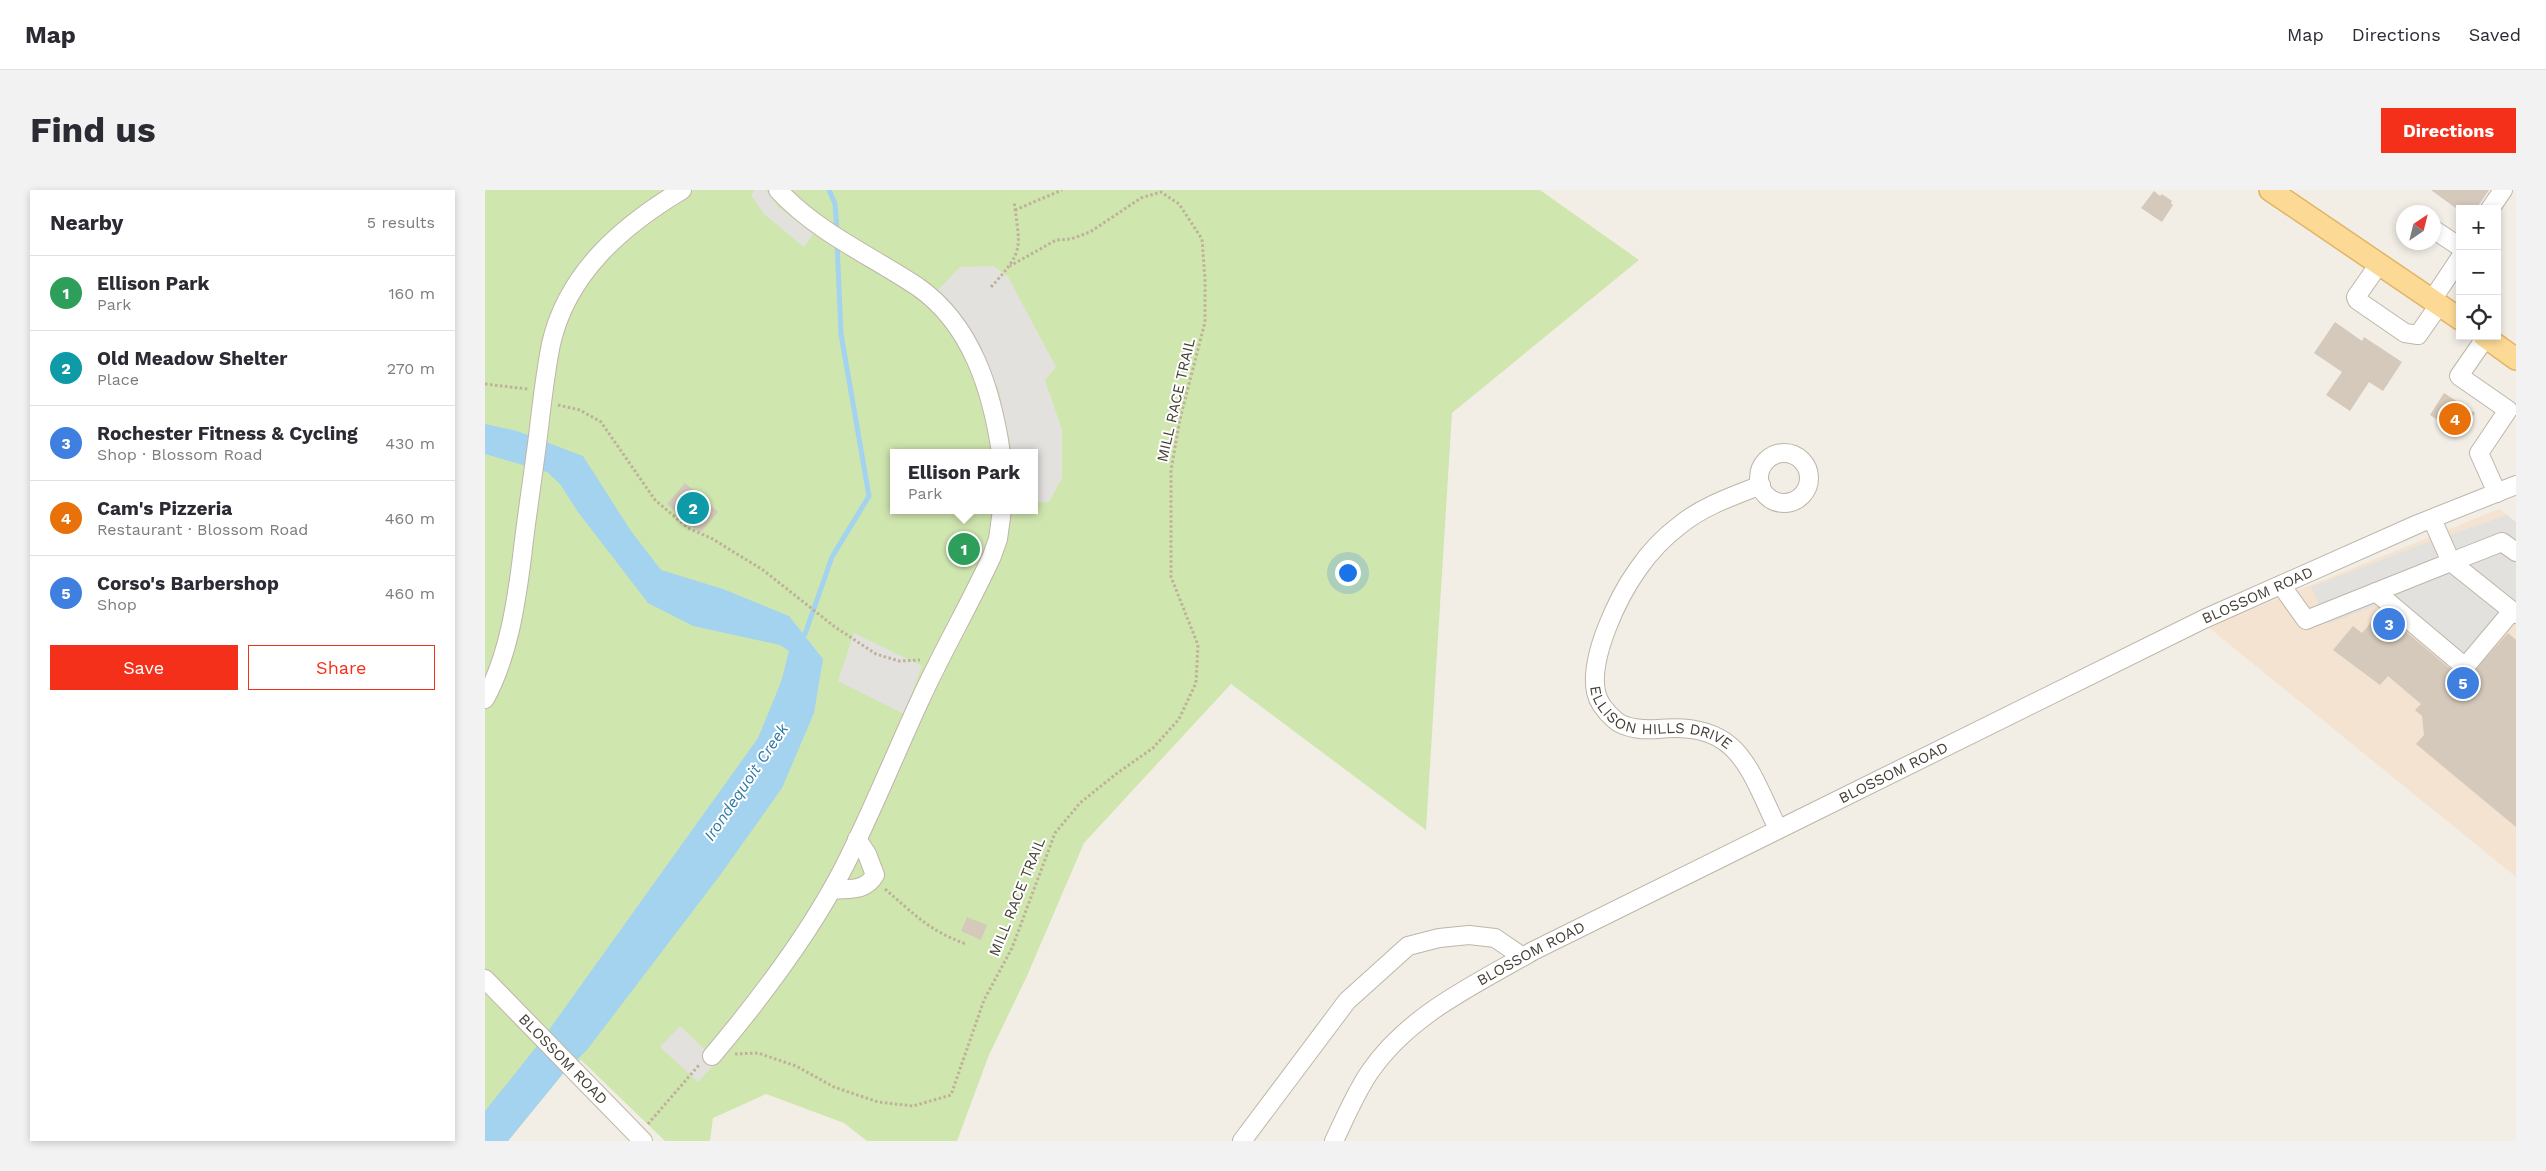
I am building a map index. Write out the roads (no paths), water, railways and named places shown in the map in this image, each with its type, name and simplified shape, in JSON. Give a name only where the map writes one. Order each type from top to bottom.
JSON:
[{"type":"main road","points":[[2270,190],[2456,316]]},
{"type":"main road","points":[[2489,340],[2516,358]]},
{"type":"street","points":[[486,694],[499,667],[512,623],[551,343],[561,313],[578,282],[615,237],[643,215],[682,190]]},
{"type":"street","points":[[778,190],[809,220],[920,289],[935,301],[962,334],[978,364],[989,392],[1000,449]]},
{"type":"street","points":[[2493,205],[2503,190]]},
{"type":"street","points":[[2441,235],[2456,245]]},
{"type":"street","points":[[2379,264],[2356,297],[2357,300],[2405,333],[2418,335],[2456,266]]},
{"type":"street","points":[[2483,340],[2459,376],[2508,410],[2479,453],[2497,493]]},
{"type":"street","name":"ELLISON HILLS DRIVE","points":[[1761,485],[1702,510],[1680,525],[1657,545],[1639,568],[1613,615],[1599,652],[1595,672],[1596,692],[1604,708],[1616,721],[1633,728],[1676,727],[1700,730],[1723,739],[1747,763],[1778,829]]},
{"type":"street","name":"BLOSSOM ROAD","points":[[1334,1141],[1353,1101],[1370,1072],[1394,1042],[1418,1020],[1448,999],[1523,957],[2204,619],[2432,519],[2516,485]]},
{"type":"street","points":[[712,1056],[739,1024],[832,890],[942,653],[992,556],[998,539],[1001,514]]},
{"type":"street","points":[[2376,592],[2465,667],[2514,613],[2451,562],[2432,519]]},
{"type":"street","points":[[2281,585],[2306,620],[2502,542],[2516,552]]},
{"type":"street","points":[[832,890],[860,888],[875,875],[873,867],[857,839]]},
{"type":"street","points":[[1242,1141],[1347,1000],[1409,946],[1439,938],[1469,935],[1495,938],[1523,957]]},
{"type":"street","name":"BLOSSOM ROAD","points":[[485,979],[641,1139]]},
{"type":"water","name":"Irondequoit Creek","points":[[485,424],[517,431],[583,456],[631,531],[661,570],[723,589],[789,616],[823,659],[814,713],[782,788],[721,874],[587,1050],[566,1070],[508,1141],[485,1141],[485,1111],[541,1041],[758,738],[781,682],[789,651],[780,645],[693,626],[648,603],[578,512],[560,484],[547,472],[485,454]]},
{"type":"waterway","points":[[829,190],[835,204],[837,231]]},
{"type":"waterway","points":[[805,634],[832,557],[869,496],[841,334],[837,242]]},
{"type":"place","name":"Cam's Pizzeria","points":[[2455,419]]},
{"type":"place","name":"Old Meadow Shelter","points":[[693,508]]},
{"type":"place","name":"Ellison Park","points":[[964,549]]},
{"type":"place","name":"Rochester Fitness & Cycling","points":[[2389,624]]},
{"type":"place","name":"Corso's Barbershop","points":[[2463,683]]}]
